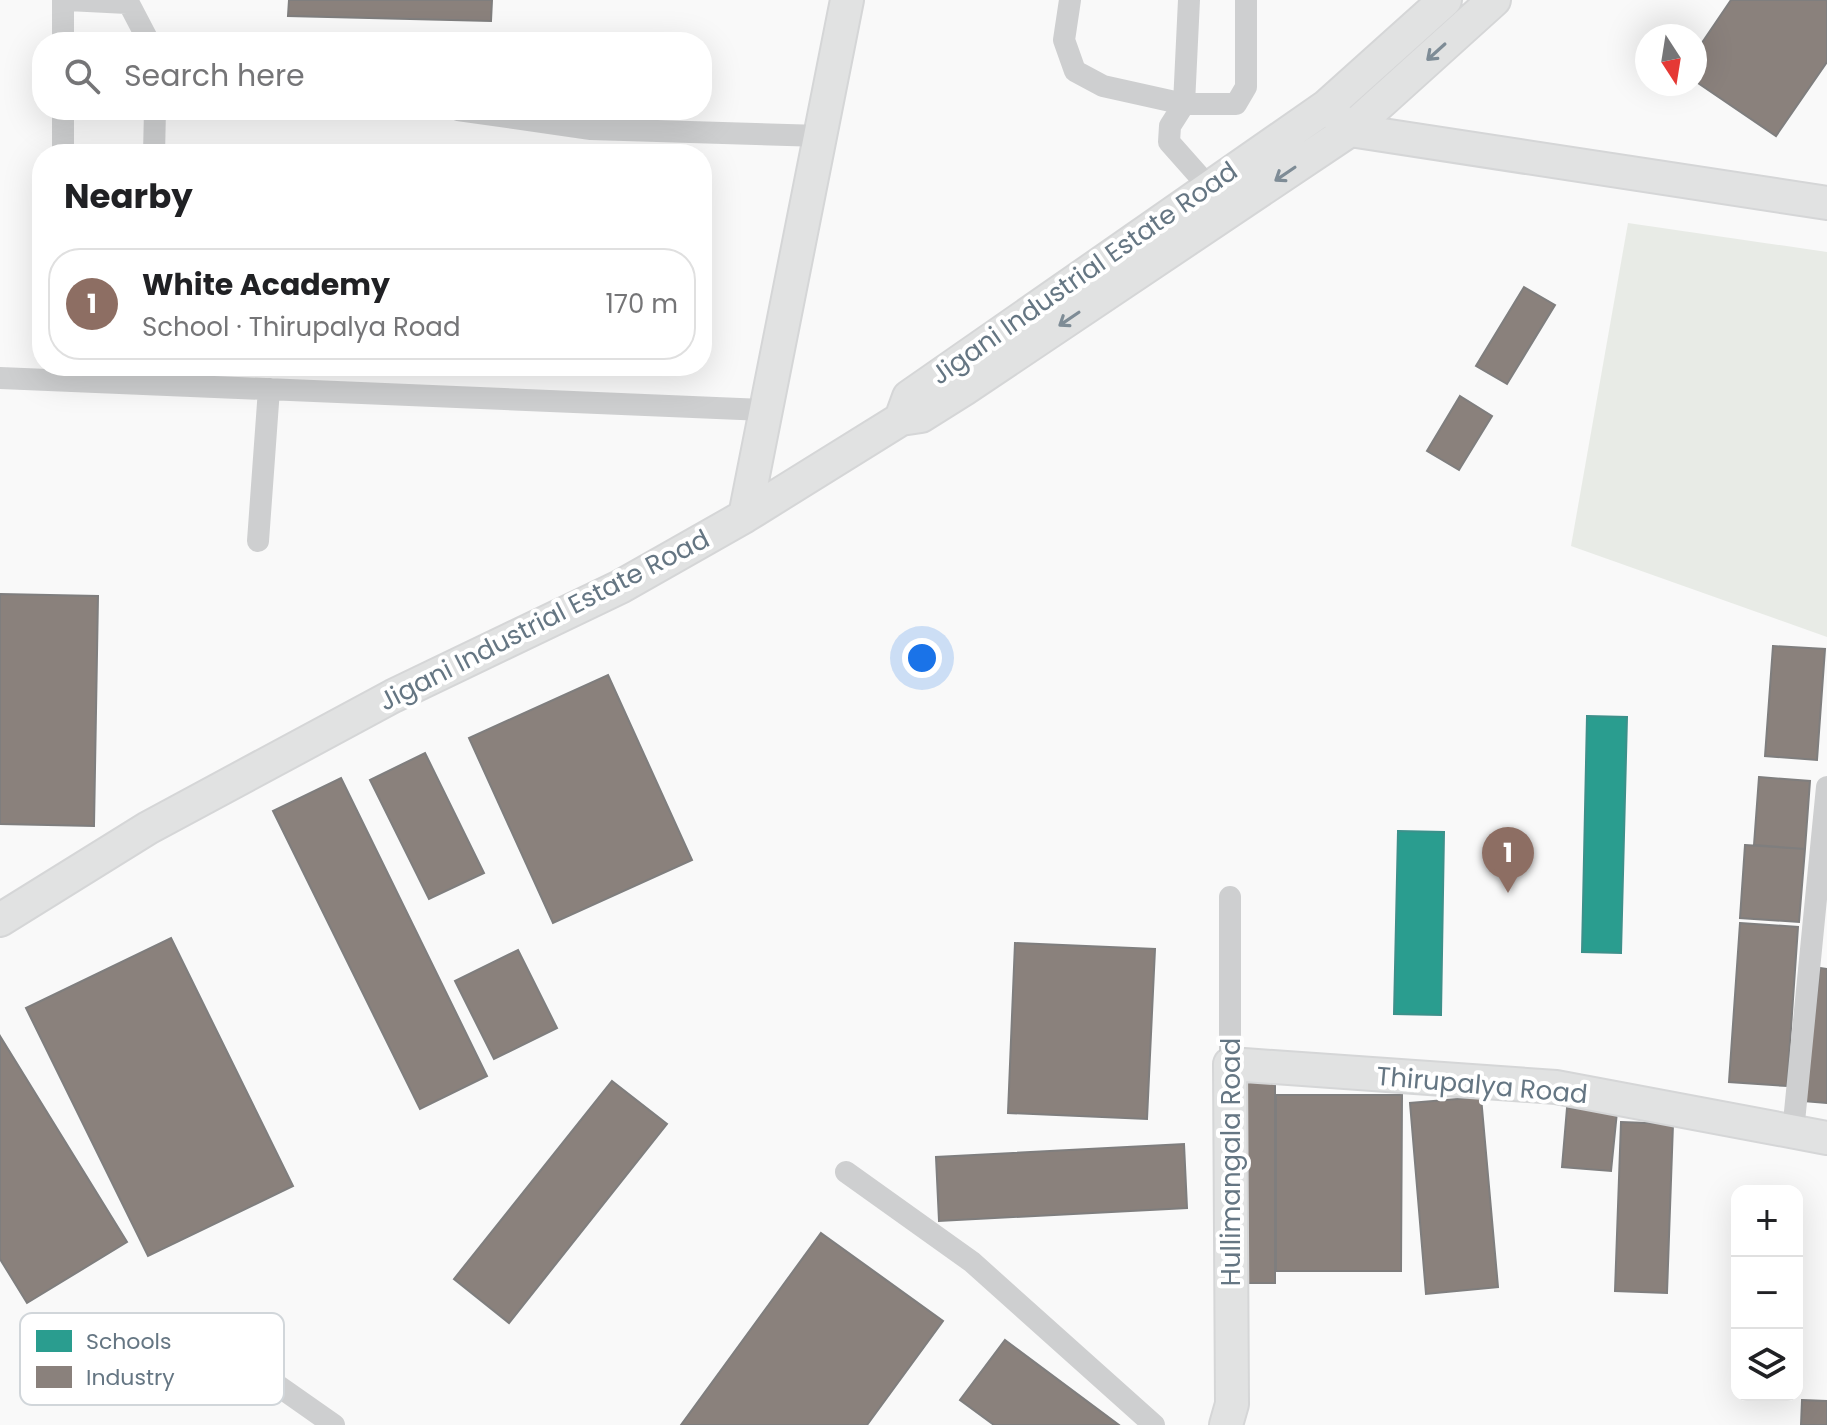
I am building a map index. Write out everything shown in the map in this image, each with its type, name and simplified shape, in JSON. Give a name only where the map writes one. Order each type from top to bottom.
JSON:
[{"type":"main road","points":[[745,516],[847,0]]},
{"type":"main road","name":"Jigani Industrial Estate Road","points":[[901,419],[909,397],[1327,106],[1445,0]]},
{"type":"main road","name":"Jigani Industrial Estate Road","points":[[0,920],[162,820],[393,696],[620,587],[745,516],[901,419],[921,416],[1350,130],[1494,0]]},
{"type":"main road","points":[[1327,106],[1350,130],[1827,203]]},
{"type":"main road","name":"Thirupalya Road","points":[[1230,1064],[1556,1087],[1827,1138]]},
{"type":"main road","name":"Hullimangala Road","points":[[1226,1425],[1232,1404],[1230,1064]]},
{"type":"street","points":[[64,32],[66,0],[127,1],[144,32]]},
{"type":"street","points":[[1070,0],[1064,40],[1075,71],[1103,86],[1184,104],[1236,104],[1246,87],[1246,0]]},
{"type":"street","points":[[1189,0],[1184,104],[1170,126],[1169,142],[1208,186]]},
{"type":"street","points":[[63,120],[63,144]]},
{"type":"street","points":[[154,144],[155,120]]},
{"type":"street","points":[[528,120],[591,129],[821,136]]},
{"type":"street","points":[[0,378],[766,410]]},
{"type":"street","points":[[258,541],[269,389]]},
{"type":"street","points":[[1793,1132],[1827,787]]},
{"type":"street","name":"Hullimangala Road","points":[[1230,897],[1230,1064]]},
{"type":"street","points":[[846,1172],[972,1262],[1154,1425]]},
{"type":"street","points":[[284,1390],[334,1425]]},
{"type":"shaded area","points":[[1628,223],[1827,252],[1827,637],[1571,546]]},
{"type":"building: Schools","points":[[1587,716],[1627,717],[1621,953],[1582,952]]},
{"type":"building: Schools","points":[[1398,831],[1444,832],[1441,1015],[1394,1014]]},
{"type":"building: Industry","points":[[289,0],[492,0],[491,21],[288,16]]},
{"type":"building: Industry","points":[[1731,0],[1827,0],[1827,62],[1776,136],[1707,89],[1707,35]]},
{"type":"building: Industry","points":[[1524,287],[1555,305],[1507,384],[1476,366]]},
{"type":"building: Industry","points":[[1460,396],[1492,416],[1459,470],[1427,451]]},
{"type":"building: Industry","points":[[0,594],[98,596],[94,826],[0,824]]},
{"type":"building: Industry","points":[[1773,646],[1825,649],[1817,760],[1765,756]]},
{"type":"building: Industry","points":[[608,675],[692,860],[553,923],[469,738]]},
{"type":"building: Industry","points":[[425,753],[484,873],[429,899],[370,780]]},
{"type":"building: Industry","points":[[1759,777],[1810,781],[1805,849],[1754,845]]},
{"type":"building: Industry","points":[[341,778],[487,1076],[420,1109],[273,811]]},
{"type":"building: Industry","points":[[1745,845],[1805,849],[1799,922],[1740,918]]},
{"type":"building: Industry","points":[[1740,923],[1798,927],[1787,1086],[1729,1082]]},
{"type":"building: Industry","points":[[171,938],[293,1186],[148,1256],[26,1008]]},
{"type":"building: Industry","points":[[1015,943],[1155,949],[1147,1119],[1008,1113]]},
{"type":"building: Industry","points":[[518,950],[557,1028],[494,1059],[455,981]]},
{"type":"building: Industry","points":[[1820,968],[1827,969],[1827,1103],[1804,1101]]},
{"type":"building: Industry","points":[[0,1036],[127,1242],[27,1303],[0,1259]]},
{"type":"building: Industry","points":[[1241,1076],[1275,1076],[1275,1283],[1240,1283]]},
{"type":"building: Industry","points":[[612,1081],[667,1124],[509,1323],[454,1279]]},
{"type":"building: Industry","points":[[1276,1095],[1402,1095],[1401,1271],[1276,1271]]},
{"type":"building: Industry","points":[[1481,1097],[1498,1287],[1426,1294],[1410,1103]]},
{"type":"building: Industry","points":[[1567,1108],[1617,1112],[1611,1171],[1562,1167]]},
{"type":"building: Industry","points":[[1621,1122],[1673,1124],[1667,1293],[1615,1291]]},
{"type":"building: Industry","points":[[1184,1144],[1187,1208],[939,1221],[936,1157]]},
{"type":"building: Industry","points":[[821,1233],[943,1321],[867,1425],[681,1425]]},
{"type":"building: Industry","points":[[1005,1340],[1119,1425],[994,1425],[960,1400]]},
{"type":"building: Industry","points":[[1803,1400],[1827,1401],[1827,1425],[1801,1425]]},
{"type":"place","name":"White Academy","points":[[1508,893]]}]
